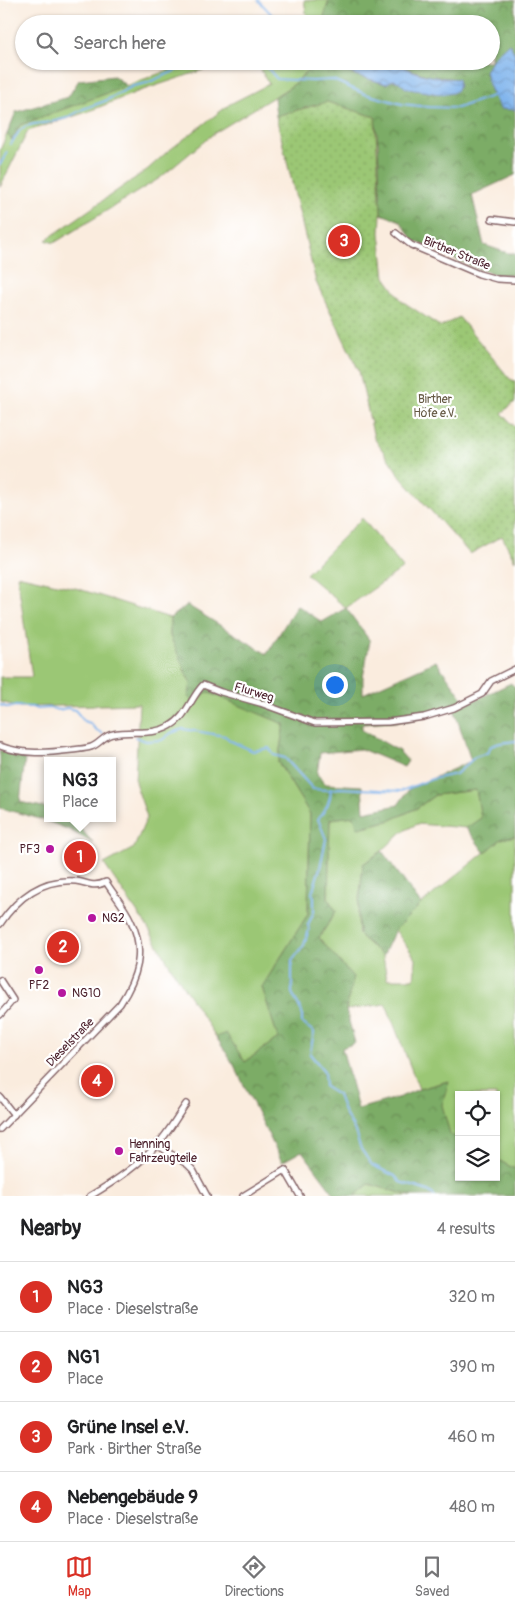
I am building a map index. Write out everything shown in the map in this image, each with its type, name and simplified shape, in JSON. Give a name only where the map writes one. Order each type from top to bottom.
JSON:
[{"type":"street","points":[[492,219],[515,222]]},
{"type":"street","name":"Birther Straße","points":[[396,233],[411,245],[480,274],[515,280]]},
{"type":"street","name":"Flurweg","points":[[0,746],[23,752],[59,752],[90,748],[100,744],[107,735],[115,733],[154,732],[171,726],[186,712],[203,685],[315,723],[388,722],[424,717],[454,708],[482,694],[491,681],[515,669]]},
{"type":"street","name":"Dieselstraße","points":[[0,924],[15,904],[25,895],[38,888],[56,882],[77,882],[96,885],[106,882],[131,920],[137,937],[140,955],[131,987],[120,1004],[0,1129]]},
{"type":"street","points":[[0,980],[13,1000],[0,1014]]},
{"type":"street","points":[[0,1097],[14,1116]]},
{"type":"street","points":[[90,1196],[113,1183],[138,1164],[157,1145],[186,1104]]},
{"type":"street","points":[[157,1145],[193,1170],[207,1196]]},
{"type":"street","points":[[243,1196],[285,1170],[300,1196]]},
{"type":"green space","points":[[304,0],[329,0],[325,15],[306,15]]},
{"type":"green space","points":[[329,0],[515,0],[515,175],[472,195],[484,245],[508,253],[515,253],[515,275],[494,274],[414,241],[400,221],[381,214],[375,117],[327,102],[276,116],[274,97],[291,86],[308,70],[345,70],[355,75],[386,84],[393,80],[400,82],[458,79],[429,76],[412,70],[500,70],[500,15],[325,15]]},
{"type":"green space","points":[[169,70],[203,70],[28,131],[0,187],[0,150],[7,134],[12,139],[20,125]]},
{"type":"green space","points":[[261,70],[308,70],[293,85],[213,134],[160,178],[54,243],[46,240],[148,169],[167,152],[230,104],[269,84]]},
{"type":"green space","points":[[114,76],[127,86],[20,125],[12,140],[7,134],[16,112],[68,97],[79,80]]},
{"type":"green space","name":"Birther Höfe e.V.","points":[[327,102],[375,117],[381,214],[380,233],[385,277],[402,301],[441,327],[459,317],[510,379],[515,381],[515,402],[502,413],[515,427],[515,561],[502,536],[470,554],[403,480],[374,438],[359,371],[316,282],[276,116]]},
{"type":"green space","points":[[362,518],[403,568],[346,608],[306,574]]},
{"type":"green space","points":[[17,575],[79,589],[170,618],[170,636],[191,684],[284,724],[278,762],[310,814],[308,914],[262,987],[278,1038],[245,1062],[226,1034],[216,1037],[148,928],[104,864],[134,848],[147,817],[135,782],[139,704],[20,707],[0,702],[0,677],[32,677]]},
{"type":"green space","points":[[187,605],[267,654],[297,605],[322,622],[346,608],[370,641],[363,677],[363,694],[436,661],[467,704],[511,683],[515,687],[515,836],[501,839],[485,853],[466,828],[481,818],[476,790],[435,795],[417,808],[391,820],[358,828],[354,816],[330,819],[328,899],[336,911],[319,938],[353,977],[346,1010],[355,1043],[342,1048],[358,1109],[449,1081],[442,1105],[450,1134],[455,1137],[455,1181],[500,1181],[500,1161],[515,1169],[515,1196],[412,1196],[369,1184],[355,1196],[334,1196],[302,1151],[282,1162],[234,1065],[216,1037],[226,1033],[245,1062],[278,1038],[262,987],[308,914],[310,814],[278,762],[284,724],[207,692],[195,703],[188,697],[191,684],[170,636],[170,618]],"holes":[[[454,709],[471,761],[409,789],[398,805],[364,812],[362,786],[326,784],[317,774],[320,753],[361,749],[404,767],[408,761],[399,751],[362,730],[362,724],[407,721]]]},
{"type":"green space","points":[[0,750],[25,759],[20,802],[44,807],[44,820],[0,808]]},
{"type":"green space","points":[[476,790],[482,818],[467,828],[417,824],[402,832],[382,851],[363,864],[358,914],[359,935],[383,956],[387,979],[414,979],[416,959],[395,930],[421,904],[501,839],[515,836],[515,1169],[500,1161],[500,1091],[455,1091],[455,1137],[450,1134],[441,1105],[448,1081],[419,1089],[386,1004],[346,1010],[352,977],[319,938],[336,911],[328,899],[330,819],[354,816],[359,828],[391,820],[417,808],[435,795]]},
{"type":"green space","points":[[49,822],[75,822],[93,843],[70,830]]},
{"type":"green space","points":[[382,851],[421,904],[395,930],[383,956],[359,935],[358,914],[363,864]]},
{"type":"green space","points":[[368,1184],[412,1196],[355,1196]]},
{"type":"water","points":[[509,43],[515,54],[515,110],[500,109],[490,90],[485,71],[500,70],[500,51]]},
{"type":"water","points":[[345,70],[412,70],[437,77],[458,79],[459,86],[452,93],[433,93],[409,89],[393,80],[386,84],[355,75]]},
{"type":"waterway","points":[[258,0],[272,15]]},
{"type":"waterway","points":[[11,144],[20,130],[26,126],[67,118],[133,86],[147,83],[177,70]]},
{"type":"waterway","points":[[269,70],[277,79],[333,80],[365,94],[402,104],[429,107],[457,108],[495,95]]},
{"type":"waterway","points":[[0,165],[7,152]]},
{"type":"waterway","points":[[0,705],[9,708],[14,706],[75,710],[84,721],[90,723],[103,734]]},
{"type":"waterway","points":[[135,737],[146,741],[162,740],[171,733],[183,729],[225,736],[231,741],[253,751],[269,748],[274,755],[285,758],[313,789],[328,790],[339,788],[401,791],[432,779],[456,774],[475,757],[487,753],[491,746],[515,741]]},
{"type":"waterway","points":[[331,789],[328,805],[318,819],[326,839],[312,893],[314,897],[314,911],[308,925],[309,929],[304,945],[292,961],[292,993],[302,1012],[302,1023],[314,1032],[310,1054],[324,1071],[325,1087],[338,1095],[361,1149],[372,1165],[395,1176],[400,1182],[428,1191],[435,1196]]},
{"type":"place","name":"Grüne Insel e.V.","points":[[344,241]]},
{"type":"place","name":"PF3","points":[[50,849]]},
{"type":"place","name":"NG3","points":[[80,857]]},
{"type":"place","name":"NG2","points":[[92,918]]},
{"type":"place","name":"NG1","points":[[63,947]]},
{"type":"place","name":"PF2","points":[[39,970]]},
{"type":"place","name":"NG10","points":[[62,993]]},
{"type":"place","name":"Nebengebäude 9","points":[[97,1081]]},
{"type":"place","name":"Henning Fahrzeugteile","points":[[119,1151]]}]
